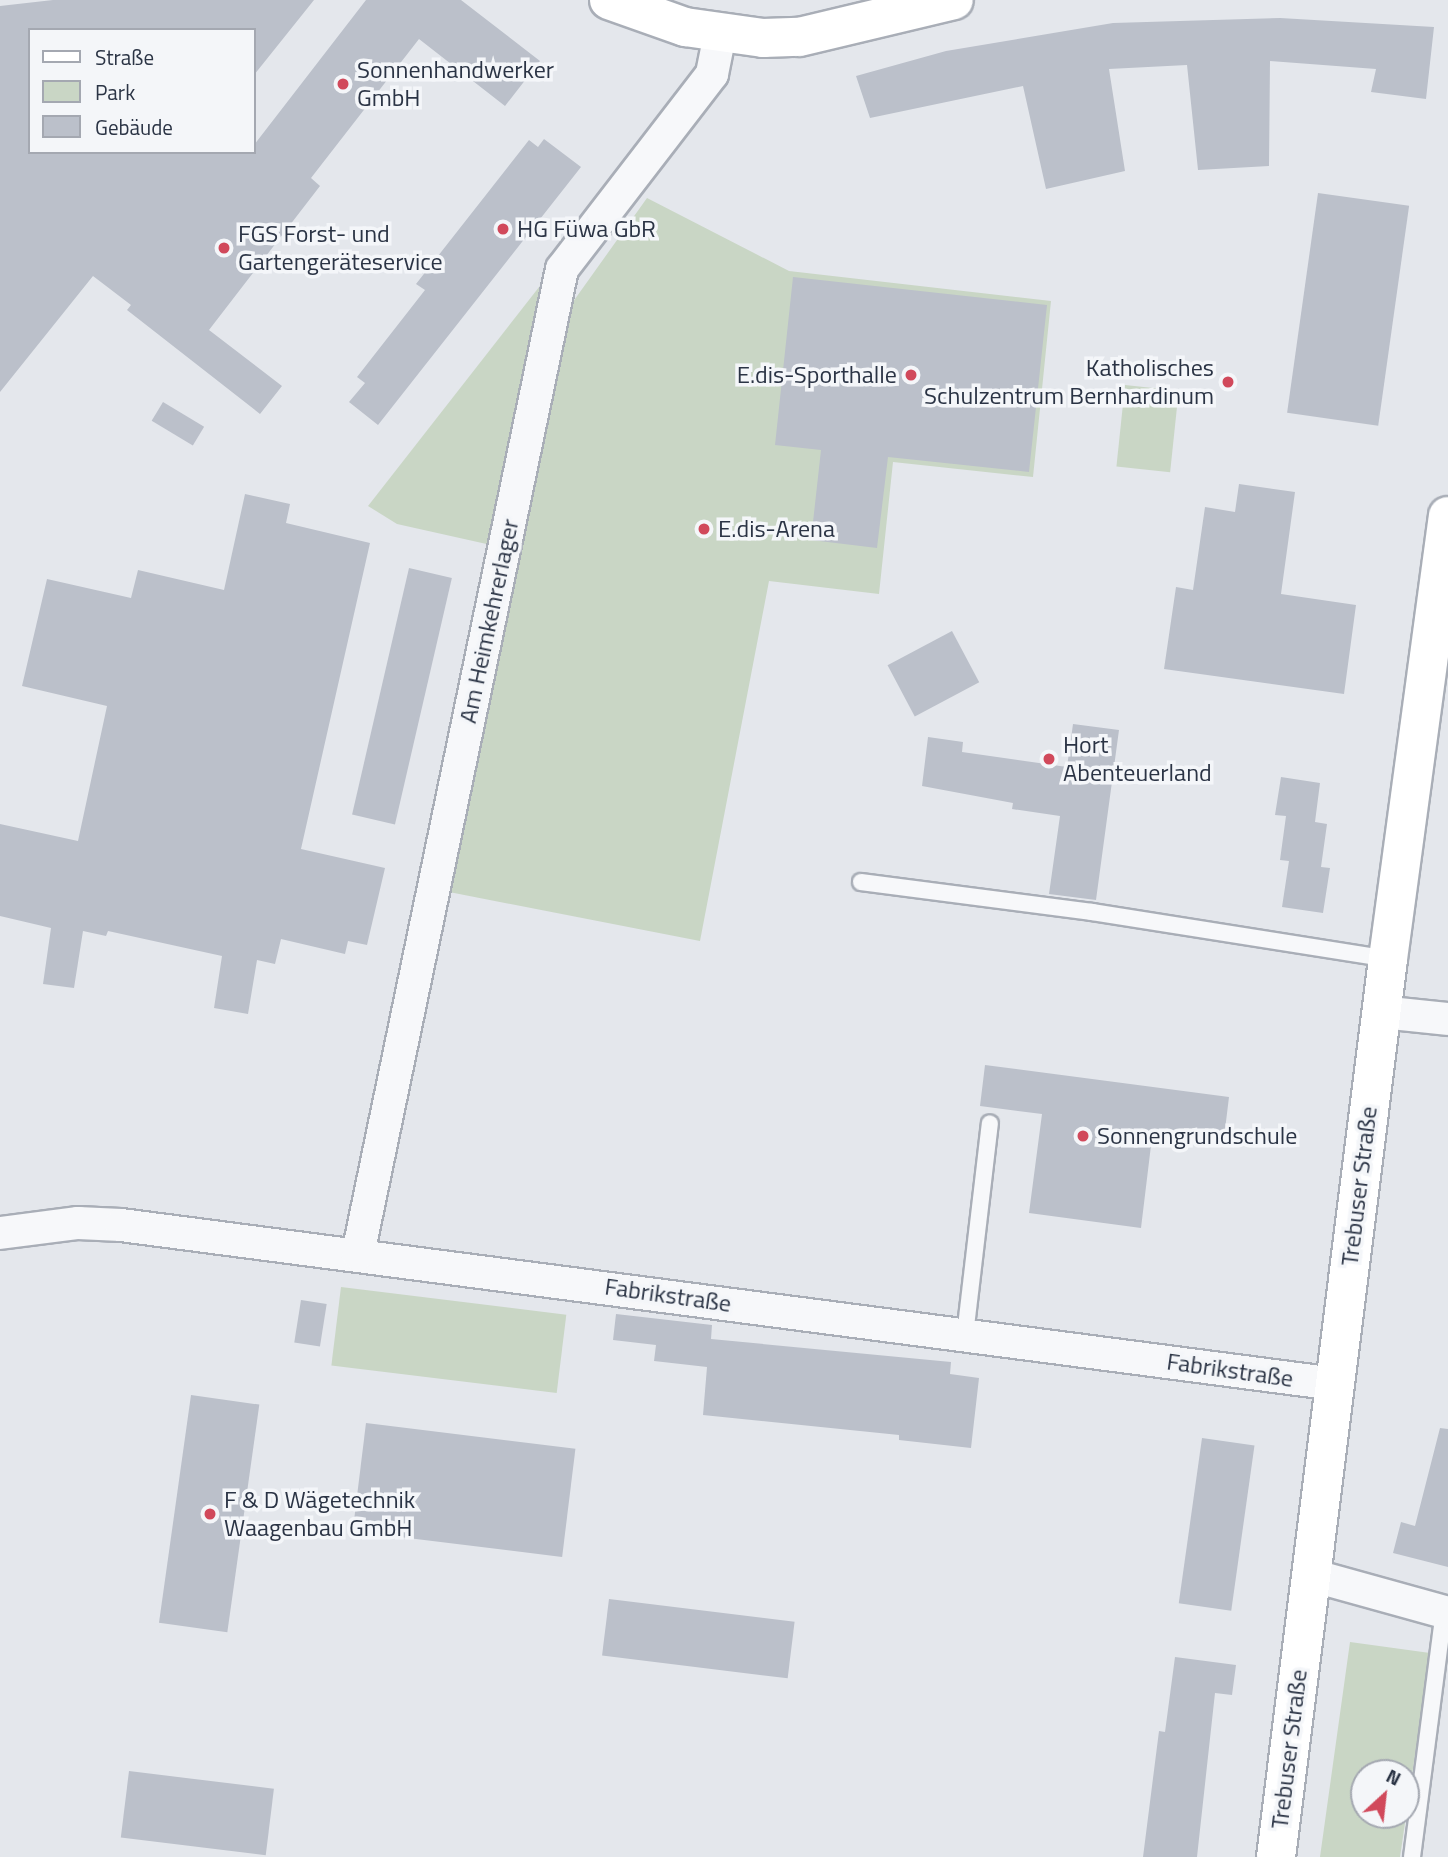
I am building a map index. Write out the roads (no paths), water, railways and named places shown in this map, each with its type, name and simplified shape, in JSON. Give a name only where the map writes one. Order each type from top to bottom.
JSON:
[{"type":"street","points":[[609,0],[685,27],[720,34],[799,37],[954,0]]},
{"type":"street","name":"Am Heimkehrerlager","points":[[358,1254],[562,269],[712,74],[720,34]]},
{"type":"street","name":"Trebuser Straße","points":[[1276,1857],[1381,1012],[1448,516]]},
{"type":"street","points":[[1381,1012],[1448,1019]]},
{"type":"street","name":"Fabrikstraße","points":[[0,1233],[78,1223],[121,1225],[1335,1384]]},
{"type":"street","points":[[1311,1575],[1446,1613]]},
{"type":"lane","points":[[861,882],[1092,912],[1388,959]]},
{"type":"lane","points":[[965,1335],[990,1123]]},
{"type":"lane","points":[[1412,1857],[1446,1613]]},
{"type":"place","name":"Sonnenhandwerker GmbH","points":[[343,84]]},
{"type":"place","name":"HG Füwa GbR","points":[[503,229]]},
{"type":"place","name":"FGS Forst- und Gartengeräteservice","points":[[224,248]]},
{"type":"place","name":"E.dis-Sporthalle","points":[[911,375]]},
{"type":"place","name":"Katholisches Schulzentrum Bernhardinum","points":[[1228,382]]},
{"type":"place","name":"E.dis-Arena","points":[[704,529]]},
{"type":"place","name":"Hort Abenteuerland","points":[[1049,759]]},
{"type":"place","name":"Sonnengrundschule","points":[[1083,1136]]},
{"type":"place","name":"F & D Wägetechnik Waagenbau GmbH","points":[[210,1514]]}]
